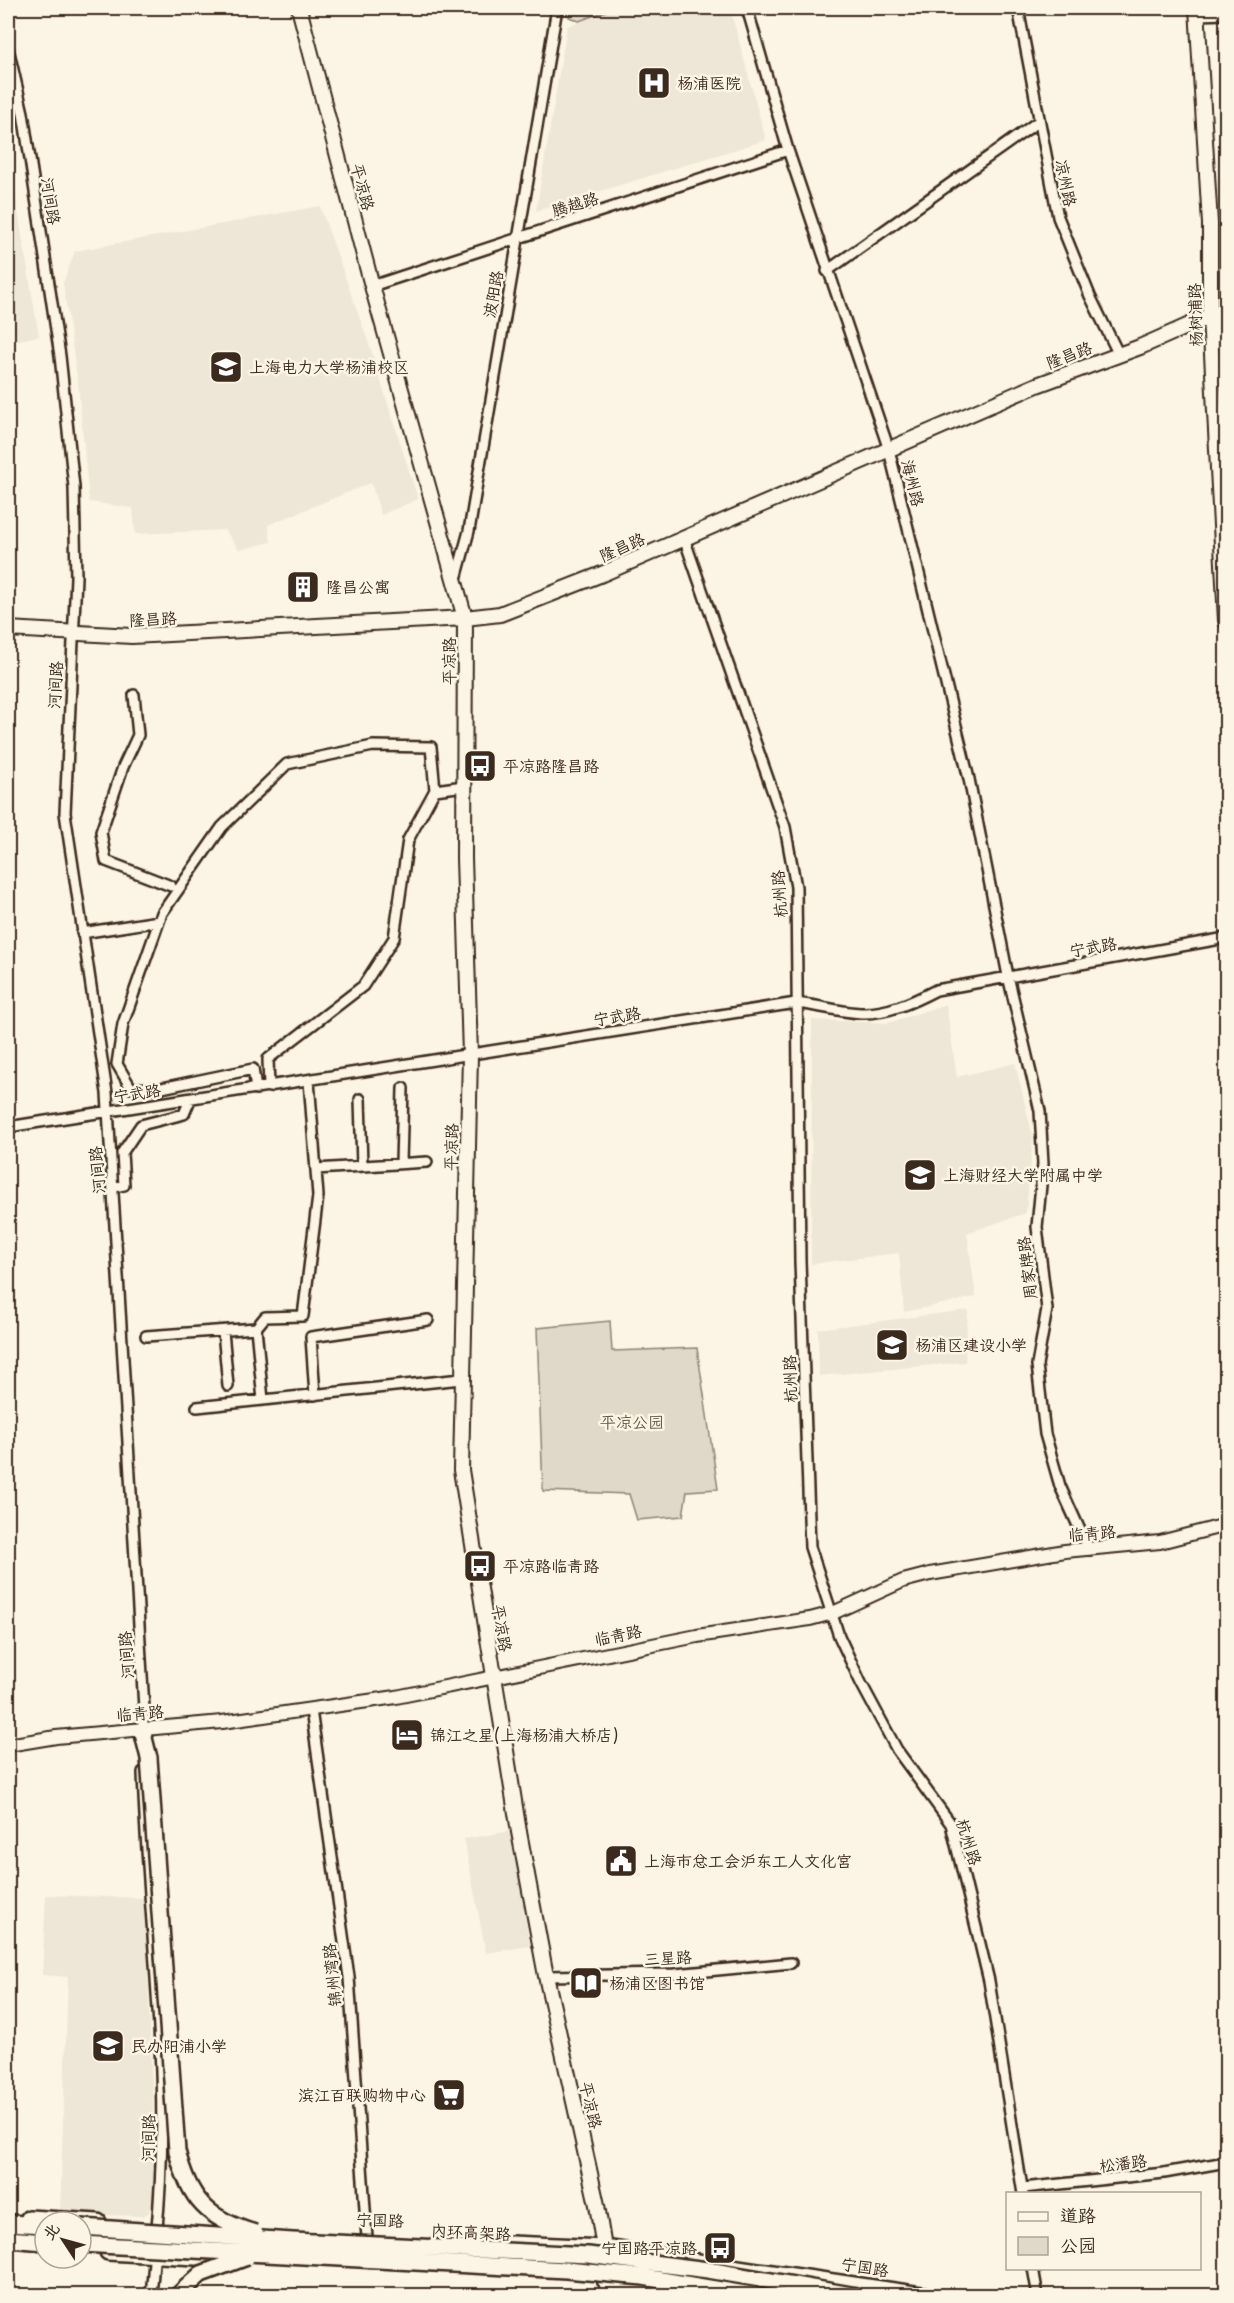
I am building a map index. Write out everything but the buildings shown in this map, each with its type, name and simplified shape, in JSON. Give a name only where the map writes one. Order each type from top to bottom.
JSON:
[{"type":"main road","name":"平凉路","points":[[299,8],[372,286],[465,618],[464,858],[470,1055],[461,1379],[461,1470],[546,1976],[604,2248],[608,2288]]},
{"type":"main road","name":"杨树浦路","points":[[1198,11],[1210,224],[1210,316],[1227,621]]},
{"type":"main road","name":"隆昌路","points":[[8,629],[132,636],[465,618],[500,614],[602,574],[1037,385],[1118,353],[1140,347],[1210,316]]},
{"type":"main road","points":[[142,1730],[149,1758],[175,2128],[181,2169],[195,2198],[217,2218],[232,2226],[293,2241]]},
{"type":"main road","name":"宁国路","points":[[8,2217],[367,2238],[604,2248],[927,2295]]},
{"type":"main road","points":[[8,2223],[33,2224]]},
{"type":"main road","name":"内环高架路","points":[[93,2228],[293,2241],[588,2255],[708,2270],[857,2295]]},
{"type":"main road","points":[[8,2239],[33,2241]]},
{"type":"main road","points":[[8,2245],[33,2246]]},
{"type":"main road","name":"内环高架路","points":[[93,2245],[566,2270],[643,2277],[758,2295]]},
{"type":"main road","points":[[93,2251],[154,2256],[378,2264],[608,2288],[706,2295]]},
{"type":"main road","points":[[177,2295],[190,2283],[213,2268],[242,2258],[273,2255]]},
{"type":"street","name":"波阳路","points":[[456,585],[458,566],[470,531],[557,8]]},
{"type":"street","name":"海州路","points":[[747,8],[788,150],[889,450],[959,732],[1008,976]]},
{"type":"street","name":"凉州路","points":[[1018,8],[1060,224],[1090,296],[1118,353]]},
{"type":"street","points":[[1198,11],[1227,14]]},
{"type":"street","name":"河间路","points":[[8,48],[22,113],[60,356],[77,522],[65,813],[107,1093],[114,1187],[144,1708],[142,1730],[144,1810],[163,2077],[164,2147],[151,2295]]},
{"type":"street","points":[[827,271],[1039,121]]},
{"type":"street","name":"腾越路","points":[[372,286],[788,150]]},
{"type":"street","name":"杭州路","points":[[684,538],[785,827],[796,886],[796,1003],[810,1547],[839,1636],[897,1750],[951,1824],[989,1981],[1023,2191]]},
{"type":"street","points":[[134,695],[138,735],[123,767],[101,832],[106,861],[171,886]]},
{"type":"street","points":[[256,1089],[253,1069],[157,1089],[130,1088],[117,1064],[123,1024],[159,921],[222,827],[287,764],[373,746],[431,747],[435,790],[408,840],[394,938],[363,986],[268,1059],[269,1087]]},
{"type":"street","points":[[435,790],[465,786]]},
{"type":"street","points":[[82,933],[159,921]]},
{"type":"street","name":"宁武路","points":[[8,1127],[796,1003],[858,1013],[875,1013],[920,998],[936,990],[1227,938]]},
{"type":"street","name":"周家牌路","points":[[1008,976],[1040,1111],[1042,1164],[1037,1227],[1047,1309],[1037,1365],[1045,1434],[1060,1486],[1089,1550]]},
{"type":"street","points":[[263,1400],[256,1328],[265,1317],[303,1316],[318,1196],[309,1081]]},
{"type":"street","points":[[401,1163],[403,1088]]},
{"type":"street","points":[[360,1099],[362,1166]]},
{"type":"street","points":[[114,1187],[124,1185],[122,1153],[141,1125],[184,1114],[190,1100]]},
{"type":"street","points":[[316,1169],[427,1162]]},
{"type":"street","points":[[315,1395],[311,1336],[428,1320]]},
{"type":"street","points":[[146,1336],[256,1328]]},
{"type":"street","points":[[223,1331],[228,1386]]},
{"type":"street","points":[[197,1407],[461,1379]]},
{"type":"street","name":"临青路","points":[[8,1744],[311,1710],[396,1698],[494,1676],[833,1613],[893,1585],[930,1574],[1030,1556],[1160,1542],[1227,1525]]},
{"type":"street","name":"锦州湾路","points":[[311,1710],[349,1977],[367,2238]]},
{"type":"street","name":"三星路","points":[[546,1976],[675,1974],[791,1962]]},
{"type":"street","name":"松潘路","points":[[1023,2191],[1164,2173],[1227,2162]]},
{"type":"street","points":[[1033,2270],[1038,2295]]},
{"type":"shaded area","name":"杨浦医院","points":[[614,8],[730,8],[766,140],[536,211],[567,26]]},
{"type":"shaded area","points":[[8,152],[39,336],[8,342]]},
{"type":"shaded area","name":"上海电力大学杨浦校区","points":[[320,206],[371,350],[418,499],[381,515],[371,483],[268,525],[271,542],[239,550],[225,530],[135,534],[133,508],[89,502],[78,384],[63,283],[75,251]]},
{"type":"shaded area","name":"上海财经大学附属中学","points":[[946,1004],[957,1077],[1015,1063],[1033,1137],[1026,1213],[967,1233],[976,1297],[904,1312],[899,1253],[811,1264],[812,1020],[888,1023]]},
{"type":"shaded area","name":"杨浦区建设小学","points":[[968,1310],[965,1362],[819,1376],[818,1329]]},
{"type":"shaded area","points":[[511,1831],[530,1946],[486,1953],[464,1839]]},
{"type":"shaded area","name":"民办阳浦小学","points":[[46,1895],[145,1898],[156,2194],[149,2212],[143,2216],[93,2215],[93,2210],[60,2210],[68,1977],[42,1975]]},
{"type":"green space","points":[[569,8],[614,8],[579,21],[569,17]]},
{"type":"green space","name":"平凉公园","points":[[610,1321],[612,1351],[697,1348],[718,1489],[687,1491],[683,1516],[637,1520],[629,1494],[543,1491],[537,1328]]},
{"type":"place","name":"杨浦医院","points":[[654,83]]},
{"type":"place","name":"上海电力大学杨浦校区","points":[[226,367]]},
{"type":"place","name":"隆昌公寓","points":[[303,587]]},
{"type":"place","name":"平凉路隆昌路","points":[[480,766]]},
{"type":"place","name":"上海财经大学附属中学","points":[[920,1175]]},
{"type":"place","name":"杨浦区建设小学","points":[[892,1345]]},
{"type":"place","name":"平凉路临青路","points":[[480,1566]]},
{"type":"place","name":"锦江之星(上海杨浦大桥店)","points":[[407,1735]]},
{"type":"place","name":"上海市总工会沪东工人文化宫","points":[[621,1861]]},
{"type":"place","name":"杨浦区图书馆","points":[[586,1983]]},
{"type":"place","name":"民办阳浦小学","points":[[108,2046]]},
{"type":"place","name":"滨江百联购物中心","points":[[449,2095]]},
{"type":"place","name":"宁国路平凉路","points":[[720,2248]]}]
